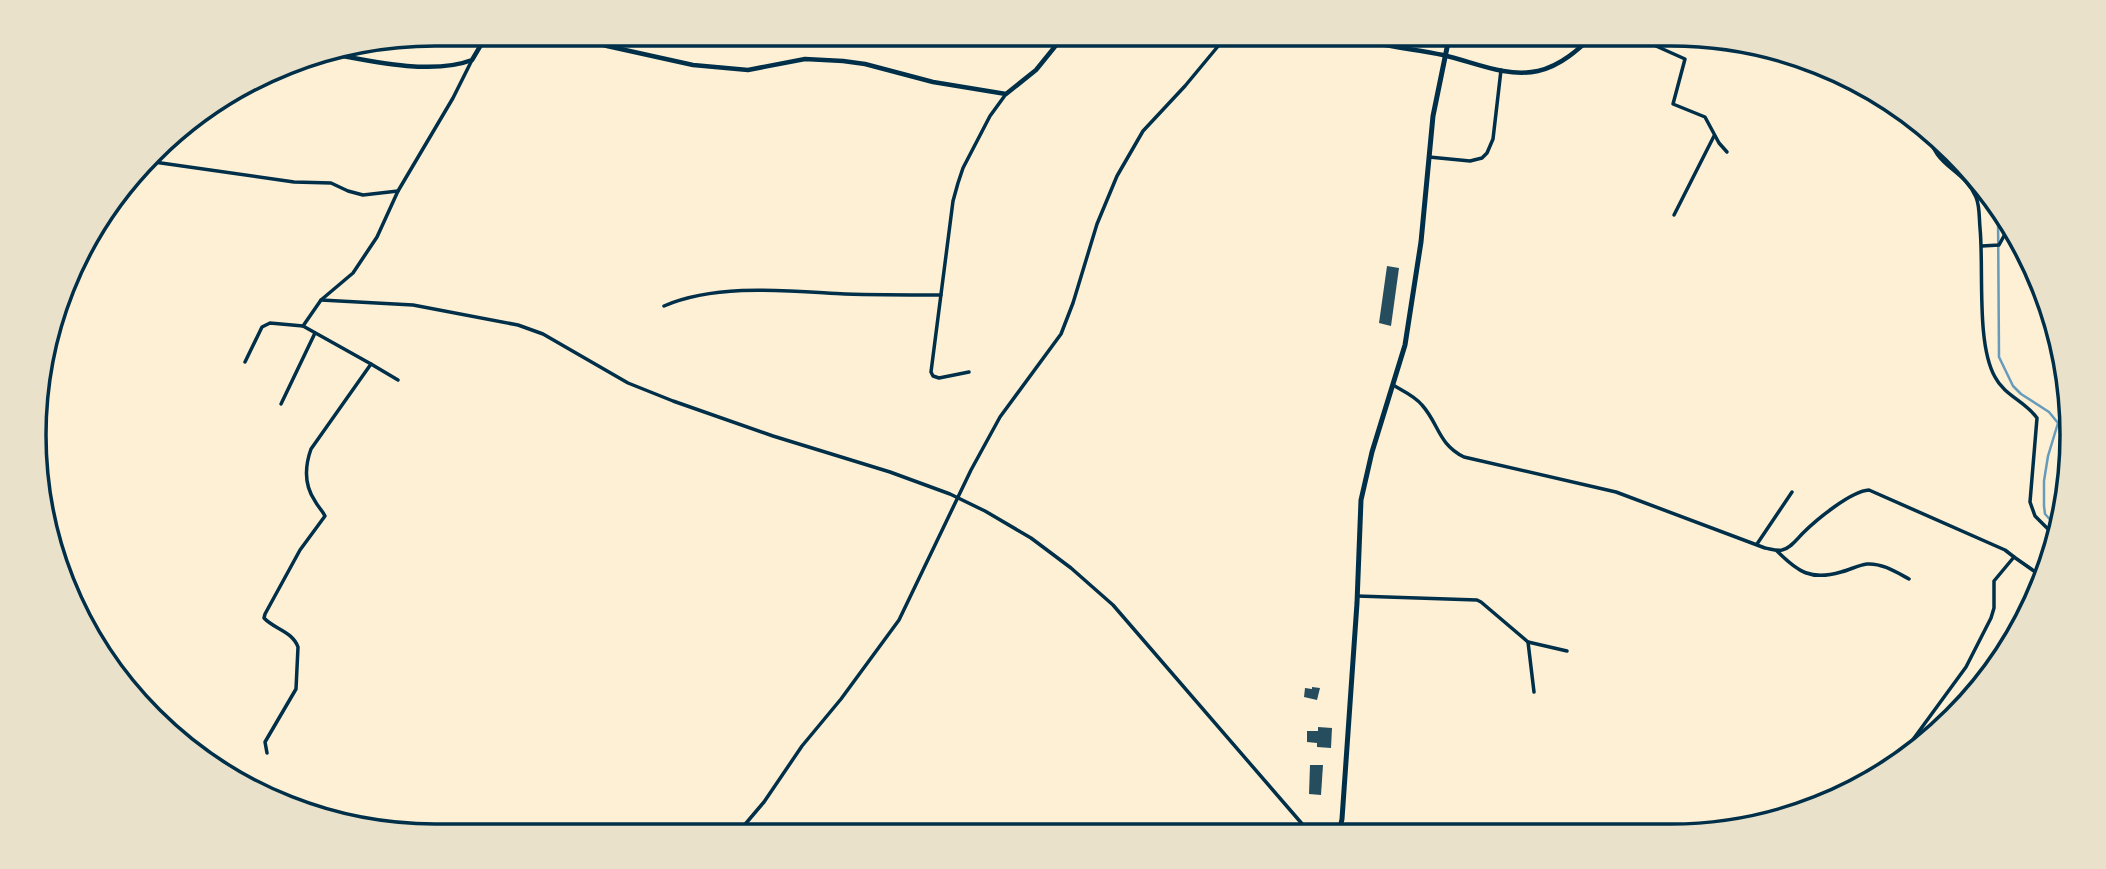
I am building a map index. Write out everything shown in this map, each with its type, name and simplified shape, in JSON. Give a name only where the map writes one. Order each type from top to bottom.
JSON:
[{"type":"main road","points":[[1341,824],[1361,500],[1405,345],[1421,242],[1433,116],[1448,46]]},
{"type":"street","points":[[303,326],[321,300],[353,274],[377,237],[398,191],[480,46]]},
{"type":"street","points":[[607,46],[692,65],[748,70],[805,59],[843,61],[933,82],[1006,94]]},
{"type":"street","points":[[969,372],[939,378],[931,372],[953,201],[958,183],[990,116],[1006,94],[1036,70],[1055,46]]},
{"type":"street","points":[[745,824],[899,620],[971,470],[1000,417],[1061,334],[1097,224],[1117,176],[1143,131],[1219,46]]},
{"type":"street","points":[[1388,46],[1446,56],[1517,73],[1547,69],[1563,61],[1581,46]]},
{"type":"street","points":[[1656,46],[1685,59],[1673,104],[1705,117],[1714,136],[1727,152]]},
{"type":"street","points":[[347,56],[402,65],[453,65],[472,60]]},
{"type":"street","points":[[1429,157],[1470,162],[1487,153],[1493,139],[1500,70]]},
{"type":"street","points":[[1674,215],[1714,136]]},
{"type":"street","points":[[1931,144],[1975,194],[1982,246],[1983,309],[1988,363],[2000,386],[2037,418],[2029,502],[2035,516],[2048,529]]},
{"type":"street","points":[[156,162],[295,182],[331,183],[356,194],[398,191]]},
{"type":"street","points":[[1982,246],[1999,245],[2005,235]]},
{"type":"street","points":[[664,306],[682,298],[704,294],[774,290],[941,295]]},
{"type":"street","points":[[321,300],[413,305],[518,325],[543,334],[628,383],[673,401],[773,436],[890,472],[959,498],[1031,538],[1113,605],[1302,824]]},
{"type":"street","points":[[245,362],[265,324],[303,326],[398,380]]},
{"type":"street","points":[[281,404],[315,334]]},
{"type":"street","points":[[267,753],[265,742],[296,689],[298,646],[290,635],[267,622],[265,614],[300,550],[324,516],[309,491],[306,476],[306,463],[311,449],[371,364]]},
{"type":"street","points":[[1394,385],[1423,405],[1445,443],[1464,457],[1616,492],[1777,551],[1808,575],[1825,576],[1868,564],[1894,570],[1909,579]]},
{"type":"street","points":[[1777,551],[1785,550],[1850,496],[1869,491],[1994,544],[2035,572]]},
{"type":"street","points":[[1757,544],[1792,492]]},
{"type":"street","points":[[1914,738],[1966,667],[1991,618],[1994,608],[1994,581],[2014,557]]},
{"type":"street","points":[[1357,596],[1477,600],[1528,642],[1567,651]]},
{"type":"street","points":[[1528,642],[1534,692]]},
{"type":"building","points":[[1387,266],[1399,268],[1391,326],[1379,323]]},
{"type":"building","points":[[1305,688],[1320,688],[1317,700],[1304,697]]},
{"type":"building","points":[[1318,727],[1332,728],[1331,748],[1317,747],[1317,743],[1307,742],[1307,731],[1318,731]]},
{"type":"building","points":[[1310,765],[1323,765],[1321,795],[1309,794]]},
{"type":"waterway","points":[[1998,223],[1999,357],[2013,386],[2049,412],[2058,423],[2044,481],[2045,514],[2051,520]]}]
